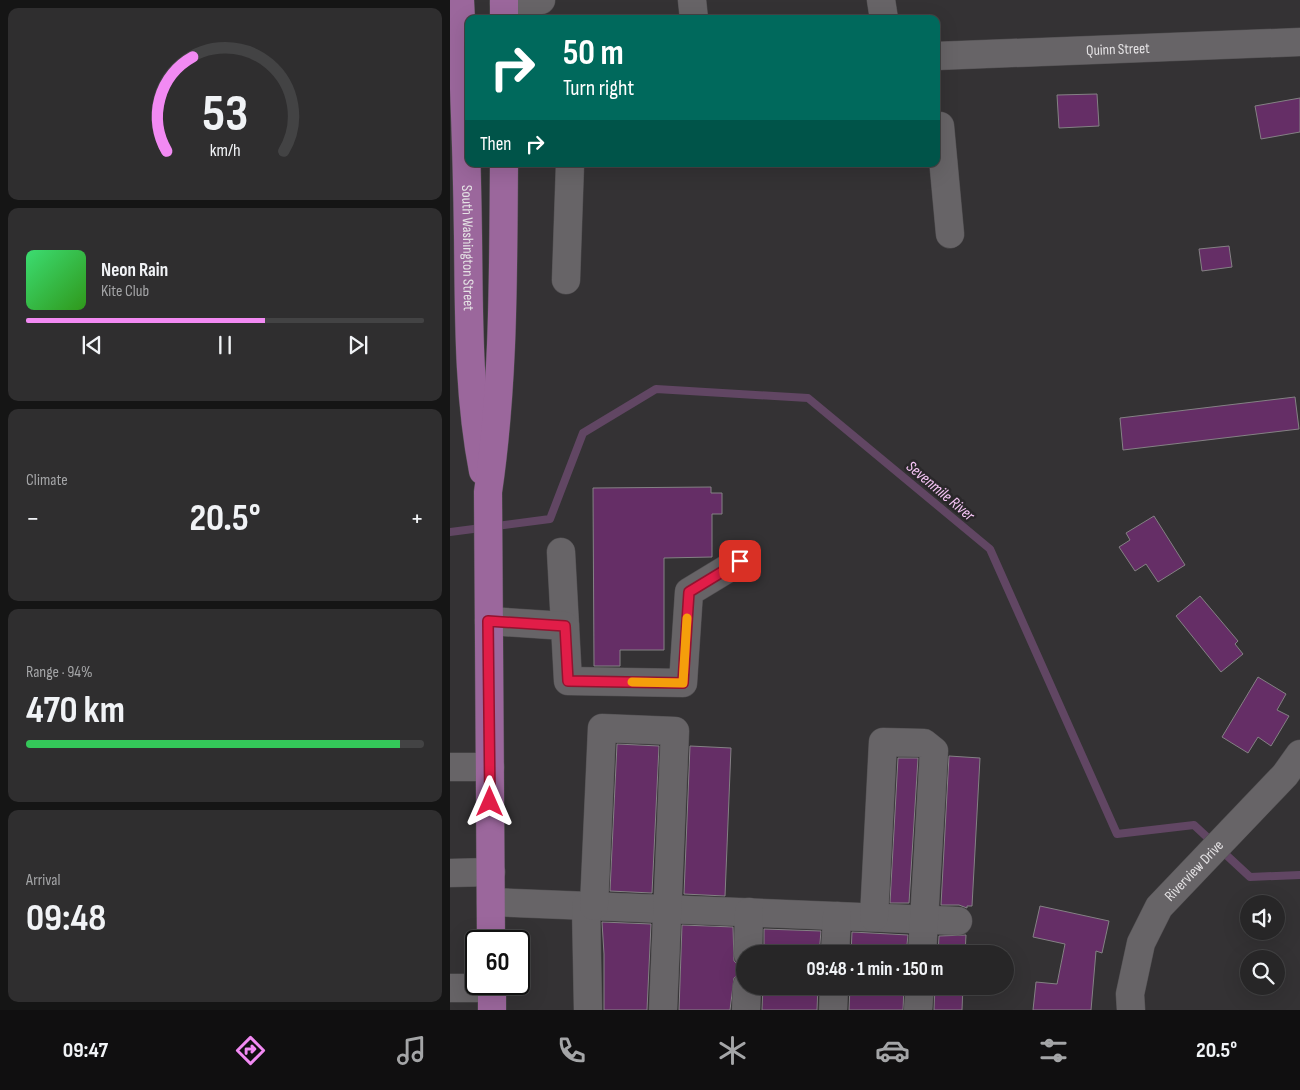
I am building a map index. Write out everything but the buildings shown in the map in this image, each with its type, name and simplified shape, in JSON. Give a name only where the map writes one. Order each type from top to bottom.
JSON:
[{"type":"main road","name":"South Washington Street","points":[[460,0],[465,120]]},
{"type":"main road","name":"South Washington Street","points":[[467,167],[470,354],[478,445],[488,492]]},
{"type":"main road","name":"South Washington Street","points":[[491,930],[488,492],[496,440],[502,354],[504,167]]},
{"type":"street","points":[[504,7],[541,0]]},
{"type":"street","points":[[692,0],[694,15]]},
{"type":"street","points":[[881,0],[883,15]]},
{"type":"street","name":"Quinn Street","points":[[940,56],[1300,42]]},
{"type":"street","points":[[940,126],[950,234]]},
{"type":"street","points":[[566,280],[570,167]]},
{"type":"street","points":[[561,552],[568,681],[683,683],[689,592],[740,561]]},
{"type":"street","points":[[488,621],[565,626]]},
{"type":"street","points":[[588,1010],[590,906],[602,728],[675,731],[663,1010]]},
{"type":"street","points":[[874,918],[883,742],[924,743],[934,751],[923,945]]},
{"type":"street","name":"Riverview Drive","points":[[1131,1010],[1130,994],[1141,944],[1159,907],[1285,775],[1300,754]]},
{"type":"street","points":[[450,767],[490,767]]},
{"type":"street","points":[[450,873],[490,872]]},
{"type":"street","points":[[491,902],[958,921]]},
{"type":"street","points":[[748,945],[749,912]]},
{"type":"street","points":[[835,945],[837,916]]},
{"type":"street","points":[[450,988],[465,990]]},
{"type":"street","points":[[746,1010],[747,995]]},
{"type":"street","points":[[833,1010],[834,995]]},
{"type":"street","points":[[918,1010],[919,995]]},
{"type":"waterway","name":"Sevenmile River","points":[[450,532],[550,519],[583,433],[656,389],[808,398],[990,549],[1117,834],[1194,825],[1250,877],[1300,875]]},
{"type":"slow traffic","points":[[632,682],[683,683],[687,618]]},
{"type":"route","points":[[490,802],[488,621],[565,626],[568,681],[683,683],[689,592],[740,561]]}]
